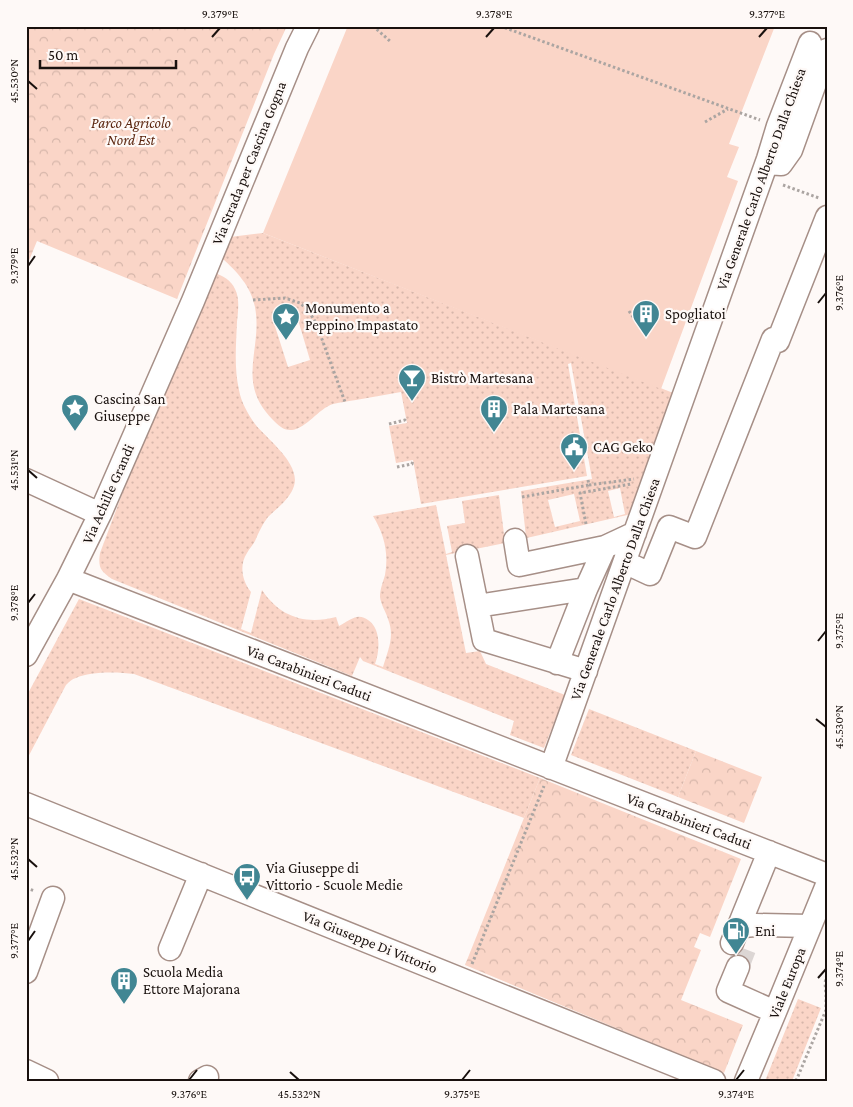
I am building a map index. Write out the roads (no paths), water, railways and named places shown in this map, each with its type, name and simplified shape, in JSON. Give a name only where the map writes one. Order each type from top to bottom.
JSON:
[{"type":"street","name":"Via Strada per Cascina Gogna","points":[[193,301],[297,48],[308,26]]},
{"type":"street","name":"Via Generale Carlo Alberto Dalla Chiesa","points":[[551,768],[778,126],[818,47]]},
{"type":"street","points":[[764,170],[781,164],[791,150],[818,47]]},
{"type":"street","points":[[635,567],[650,574],[669,527],[695,537],[772,339],[778,341],[824,208]]},
{"type":"street","name":"Via Achille Grandi","points":[[26,655],[68,579],[100,514],[193,301]]},
{"type":"street","points":[[26,480],[100,514]]},
{"type":"street","points":[[515,540],[519,565],[605,548],[635,533]]},
{"type":"street","points":[[557,663],[586,589],[605,548]]},
{"type":"street","points":[[467,556],[484,640],[586,672]]},
{"type":"street","name":"Via Carabinieri Caduti","points":[[68,579],[827,875]]},
{"type":"street","points":[[478,606],[586,589]]},
{"type":"street","name":"Via Giuseppe Di Vittorio","points":[[26,804],[714,1081]]},
{"type":"street","points":[[769,852],[754,888],[739,946],[717,980],[728,991],[775,1012]]},
{"type":"street","points":[[170,950],[201,874]]},
{"type":"street","name":"Viale Europa","points":[[746,1081],[827,885]]},
{"type":"street","points":[[26,972],[53,898]]},
{"type":"street","points":[[739,946],[810,926]]},
{"type":"street","points":[[26,1071],[47,1081]]},
{"type":"tunnel","points":[[738,967],[745,949]]},
{"type":"place","name":"Spogliatoi","points":[[646,338]]},
{"type":"place","name":"Monumento a Peppino Impastato","points":[[286,341]]},
{"type":"place","name":"Bistrò Martesana","points":[[412,402]]},
{"type":"place","name":"Cascina San Giuseppe","points":[[75,432]]},
{"type":"place","name":"Pala Martesana","points":[[494,433]]},
{"type":"place","name":"CAG Geko","points":[[574,471]]},
{"type":"place","name":"Via Giuseppe di Vittorio - Scuole Medie","points":[[247,901]]},
{"type":"place","name":"Eni","points":[[736,955]]},
{"type":"place","name":"Scuola Media Ettore Majorana","points":[[124,1005]]},
{"type":"park label","name":"Parco Agricolo Nord Est","points":[[131,132]]}]
